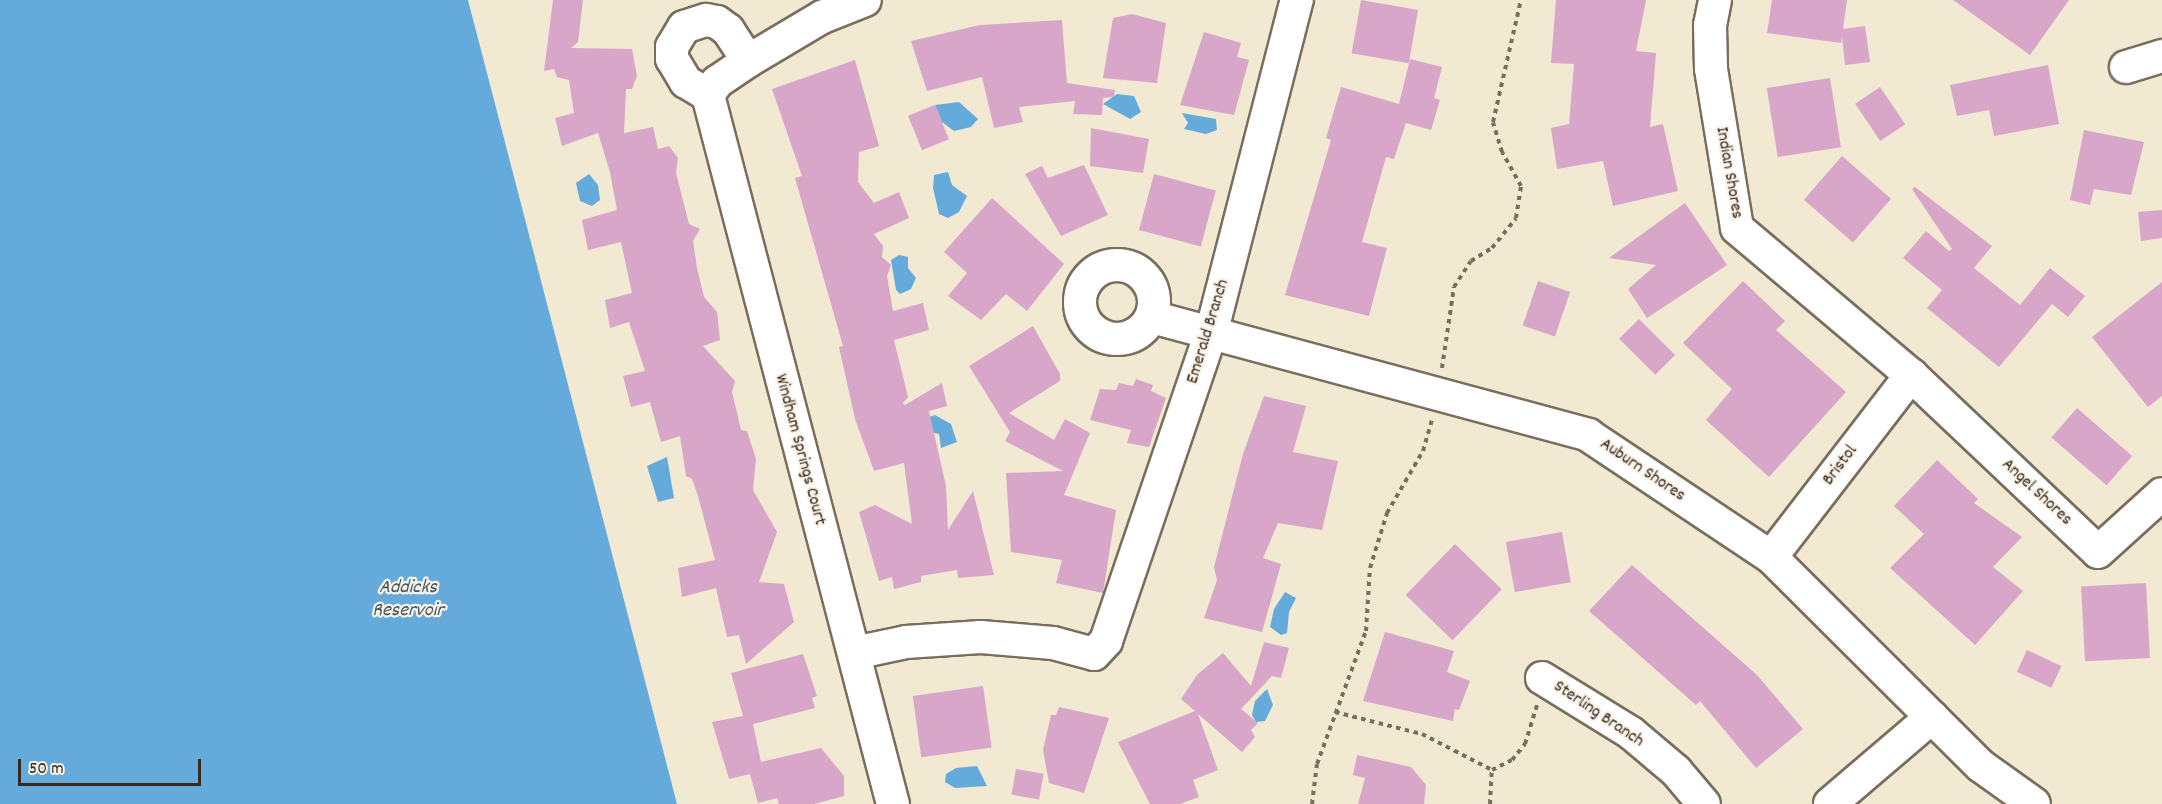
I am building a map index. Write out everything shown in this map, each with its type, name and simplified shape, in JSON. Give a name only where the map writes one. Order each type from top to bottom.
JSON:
[{"type":"street","points":[[748,61],[728,30],[717,22],[706,20],[684,27],[672,47],[672,58],[686,82],[708,95],[717,82],[748,61],[822,17],[865,0]]},
{"type":"street","name":"Emerald Branch","points":[[854,653],[906,642],[981,637],[1053,643],[1094,654],[1107,641],[1212,330],[1297,0]]},
{"type":"street","name":"Indian Shores","points":[[1715,0],[1710,25],[1711,69],[1737,228],[1911,375]]},
{"type":"street","points":[[2126,67],[2162,56]]},
{"type":"street","name":"Windham Springs Court","points":[[708,95],[893,804]]},
{"type":"street","name":"Auburn Shores","points":[[1152,317],[1212,330],[1588,435],[1772,557],[1981,766],[2034,804]]},
{"type":"street","name":"Angel Shores","points":[[1911,375],[2098,552],[2162,495]]},
{"type":"street","name":"Bristol","points":[[1772,557],[1911,375]]},
{"type":"street","name":"Sterling Branch","points":[[1542,678],[1630,733],[1676,771],[1704,804]]},
{"type":"street","points":[[1830,804],[1932,717]]},
{"type":"path","points":[[1492,770],[1512,760],[1525,744],[1542,678]]},
{"type":"path","points":[[1335,712],[1422,734],[1492,770]]},
{"type":"path","points":[[1490,804],[1492,770]]},
{"type":"water","name":"Addicks Reservoir","points":[[0,0],[468,0],[677,804],[0,804]]},
{"type":"water","points":[[1117,94],[1134,96],[1141,112],[1130,119],[1103,104]]},
{"type":"water","points":[[959,102],[978,119],[971,127],[954,131],[942,122],[935,105]]},
{"type":"water","points":[[1182,113],[1216,119],[1217,130],[1206,134],[1184,129],[1188,123]]},
{"type":"water","points":[[948,172],[952,185],[967,196],[959,212],[948,218],[939,214],[933,188],[934,175]]},
{"type":"water","points":[[589,174],[598,185],[600,200],[592,206],[580,201],[576,183]]},
{"type":"water","points":[[899,255],[908,257],[908,268],[916,278],[911,289],[900,294],[896,290],[891,260]]},
{"type":"water","points":[[935,415],[951,424],[957,442],[941,448],[939,434],[929,432],[926,418]]},
{"type":"water","points":[[667,457],[674,498],[658,502],[647,466]]},
{"type":"water","points":[[1285,592],[1296,598],[1289,612],[1287,633],[1281,635],[1270,627],[1274,609]]},
{"type":"water","points":[[1267,689],[1273,705],[1265,721],[1256,722],[1252,715],[1255,701]]},
{"type":"water","points":[[977,766],[987,786],[955,788],[945,782],[946,774],[956,768]]},
{"type":"building","points":[[553,0],[583,0],[578,42],[571,48],[632,49],[637,76],[632,89],[626,89],[624,133],[653,127],[658,149],[669,146],[678,158],[676,173],[689,224],[700,229],[693,241],[697,268],[704,297],[717,312],[720,340],[703,346],[735,381],[732,392],[741,430],[747,431],[756,459],[753,490],[777,532],[759,582],[784,584],[794,622],[746,664],[739,635],[727,637],[716,588],[682,597],[678,568],[715,560],[698,496],[692,479],[686,476],[680,436],[661,442],[650,402],[631,407],[623,376],[645,371],[629,322],[610,328],[605,300],[632,293],[621,242],[588,250],[582,220],[617,210],[610,172],[598,133],[562,146],[555,118],[574,113],[569,80],[557,77],[554,69],[544,71]]},
{"type":"building","points":[[1361,0],[1418,10],[1409,63],[1352,53]]},
{"type":"building","points":[[1556,0],[1646,0],[1636,51],[1656,53],[1650,127],[1663,124],[1678,191],[1613,206],[1603,161],[1557,169],[1551,128],[1569,124],[1574,64],[1551,63]]},
{"type":"building","points":[[1772,0],[1847,0],[1843,29],[1865,26],[1870,62],[1845,65],[1842,35],[1841,43],[1767,33]]},
{"type":"building","points":[[1953,0],[2069,0],[2030,55]]},
{"type":"building","points":[[1132,14],[1166,23],[1157,83],[1103,78],[1113,18]]},
{"type":"building","points":[[1062,20],[1067,83],[1115,90],[1114,97],[1103,98],[1102,115],[1073,114],[1075,101],[1019,107],[1023,122],[994,128],[982,77],[927,91],[911,41],[980,25]]},
{"type":"building","points":[[1204,32],[1241,43],[1237,57],[1249,60],[1234,115],[1180,105]]},
{"type":"building","points":[[1410,59],[1442,67],[1434,98],[1440,100],[1431,130],[1406,123],[1394,159],[1386,157],[1362,242],[1387,248],[1369,316],[1285,295],[1331,140],[1326,138],[1341,87],[1399,104]]},
{"type":"building","points":[[855,60],[879,146],[859,152],[858,182],[874,203],[899,192],[909,218],[874,234],[883,246],[882,257],[891,265],[887,276],[893,311],[923,303],[929,330],[894,340],[908,397],[903,403],[905,405],[942,383],[947,406],[929,411],[946,486],[948,530],[973,491],[994,575],[958,578],[957,570],[921,576],[921,582],[894,589],[892,577],[879,581],[859,512],[875,505],[912,524],[904,463],[874,471],[855,419],[839,347],[843,346],[795,178],[802,176],[772,89]]},
{"type":"building","points":[[2048,65],[2059,124],[1994,136],[1989,110],[1957,116],[1950,85]]},
{"type":"building","points":[[1830,78],[1841,147],[1778,157],[1767,88]]},
{"type":"building","points":[[1880,87],[1905,124],[1880,141],[1855,104]]},
{"type":"building","points":[[935,105],[949,139],[922,150],[908,116]]},
{"type":"building","points":[[1091,128],[1149,139],[1143,173],[1090,166]]},
{"type":"building","points":[[2084,130],[2144,142],[2131,195],[2094,189],[2090,205],[2070,200]]},
{"type":"building","points":[[1842,156],[1891,199],[1853,242],[1804,200]]},
{"type":"building","points":[[1084,165],[1108,215],[1061,236],[1025,174],[1042,166],[1048,178]]},
{"type":"building","points":[[1154,174],[1216,191],[1201,247],[1139,230]]},
{"type":"building","points":[[1915,187],[1992,246],[1974,268],[2020,305],[2050,268],[2085,296],[2068,317],[2052,304],[1999,367],[1927,308],[1942,290],[1903,258],[1926,231],[1949,251],[1952,249],[1912,189]]},
{"type":"building","points":[[992,198],[1064,264],[1027,311],[1006,294],[981,320],[948,296],[967,273],[944,252]]},
{"type":"building","points":[[1685,203],[1727,265],[1647,318],[1628,289],[1656,265],[1609,258]]},
{"type":"building","points":[[2162,210],[2162,238],[2141,241],[2138,212]]},
{"type":"building","points":[[1538,281],[1570,292],[1555,337],[1523,325]]},
{"type":"building","points":[[1743,281],[1785,321],[1776,330],[1846,392],[1769,477],[1706,420],[1732,389],[1683,343]]},
{"type":"building","points":[[2162,282],[2162,396],[2148,407],[2092,337]]},
{"type":"building","points":[[1639,319],[1675,355],[1655,375],[1619,339]]},
{"type":"building","points":[[1033,326],[1060,374],[1060,381],[1009,413],[1054,440],[1065,419],[1090,433],[1064,495],[1116,510],[1103,593],[1056,583],[1062,560],[1011,552],[1006,473],[1063,471],[1005,441],[1010,432],[969,366]]},
{"type":"building","points":[[1136,379],[1153,385],[1151,391],[1166,398],[1149,447],[1127,443],[1131,430],[1090,420],[1100,389],[1116,390],[1119,383],[1133,386]]},
{"type":"building","points":[[1264,396],[1306,406],[1293,452],[1338,461],[1322,530],[1278,523],[1263,558],[1281,564],[1262,632],[1204,618],[1217,580],[1214,567],[1243,454]]},
{"type":"building","points":[[2077,408],[2132,456],[2107,485],[2051,437]]},
{"type":"building","points":[[1937,460],[1978,499],[1974,503],[2022,537],[1993,567],[2023,591],[1975,645],[1890,568],[1924,534],[1894,506]]},
{"type":"building","points":[[1562,532],[1571,582],[1515,592],[1506,542]]},
{"type":"building","points":[[1455,544],[1502,589],[1452,640],[1406,595]]},
{"type":"building","points":[[1632,565],[1757,675],[1803,729],[1756,768],[1700,701],[1696,705],[1589,611]]},
{"type":"building","points":[[2146,583],[2150,658],[2085,661],[2081,586]]},
{"type":"building","points":[[1385,632],[1454,651],[1447,672],[1470,681],[1459,710],[1455,709],[1453,721],[1363,701]]},
{"type":"building","points":[[1264,642],[1289,648],[1281,678],[1272,676],[1241,709],[1258,723],[1251,730],[1255,737],[1242,752],[1198,714],[1218,770],[1193,780],[1199,797],[1180,804],[1150,804],[1118,742],[1195,711],[1181,699],[1197,675],[1223,653],[1251,686]]},
{"type":"building","points":[[2027,650],[2061,666],[2051,688],[2017,672]]},
{"type":"building","points":[[803,654],[817,696],[812,698],[815,708],[753,724],[761,762],[821,748],[844,776],[844,796],[814,804],[779,804],[777,798],[758,803],[750,774],[729,779],[712,722],[743,716],[731,673]]},
{"type":"building","points":[[983,686],[992,747],[921,757],[913,696]]},
{"type":"building","points":[[1059,707],[1109,718],[1084,793],[1049,783],[1043,750],[1051,715],[1056,715]]},
{"type":"building","points":[[1357,755],[1411,767],[1426,785],[1424,804],[1358,804],[1365,778],[1353,775]]},
{"type":"building","points":[[1016,769],[1044,774],[1039,799],[1011,795]]}]
